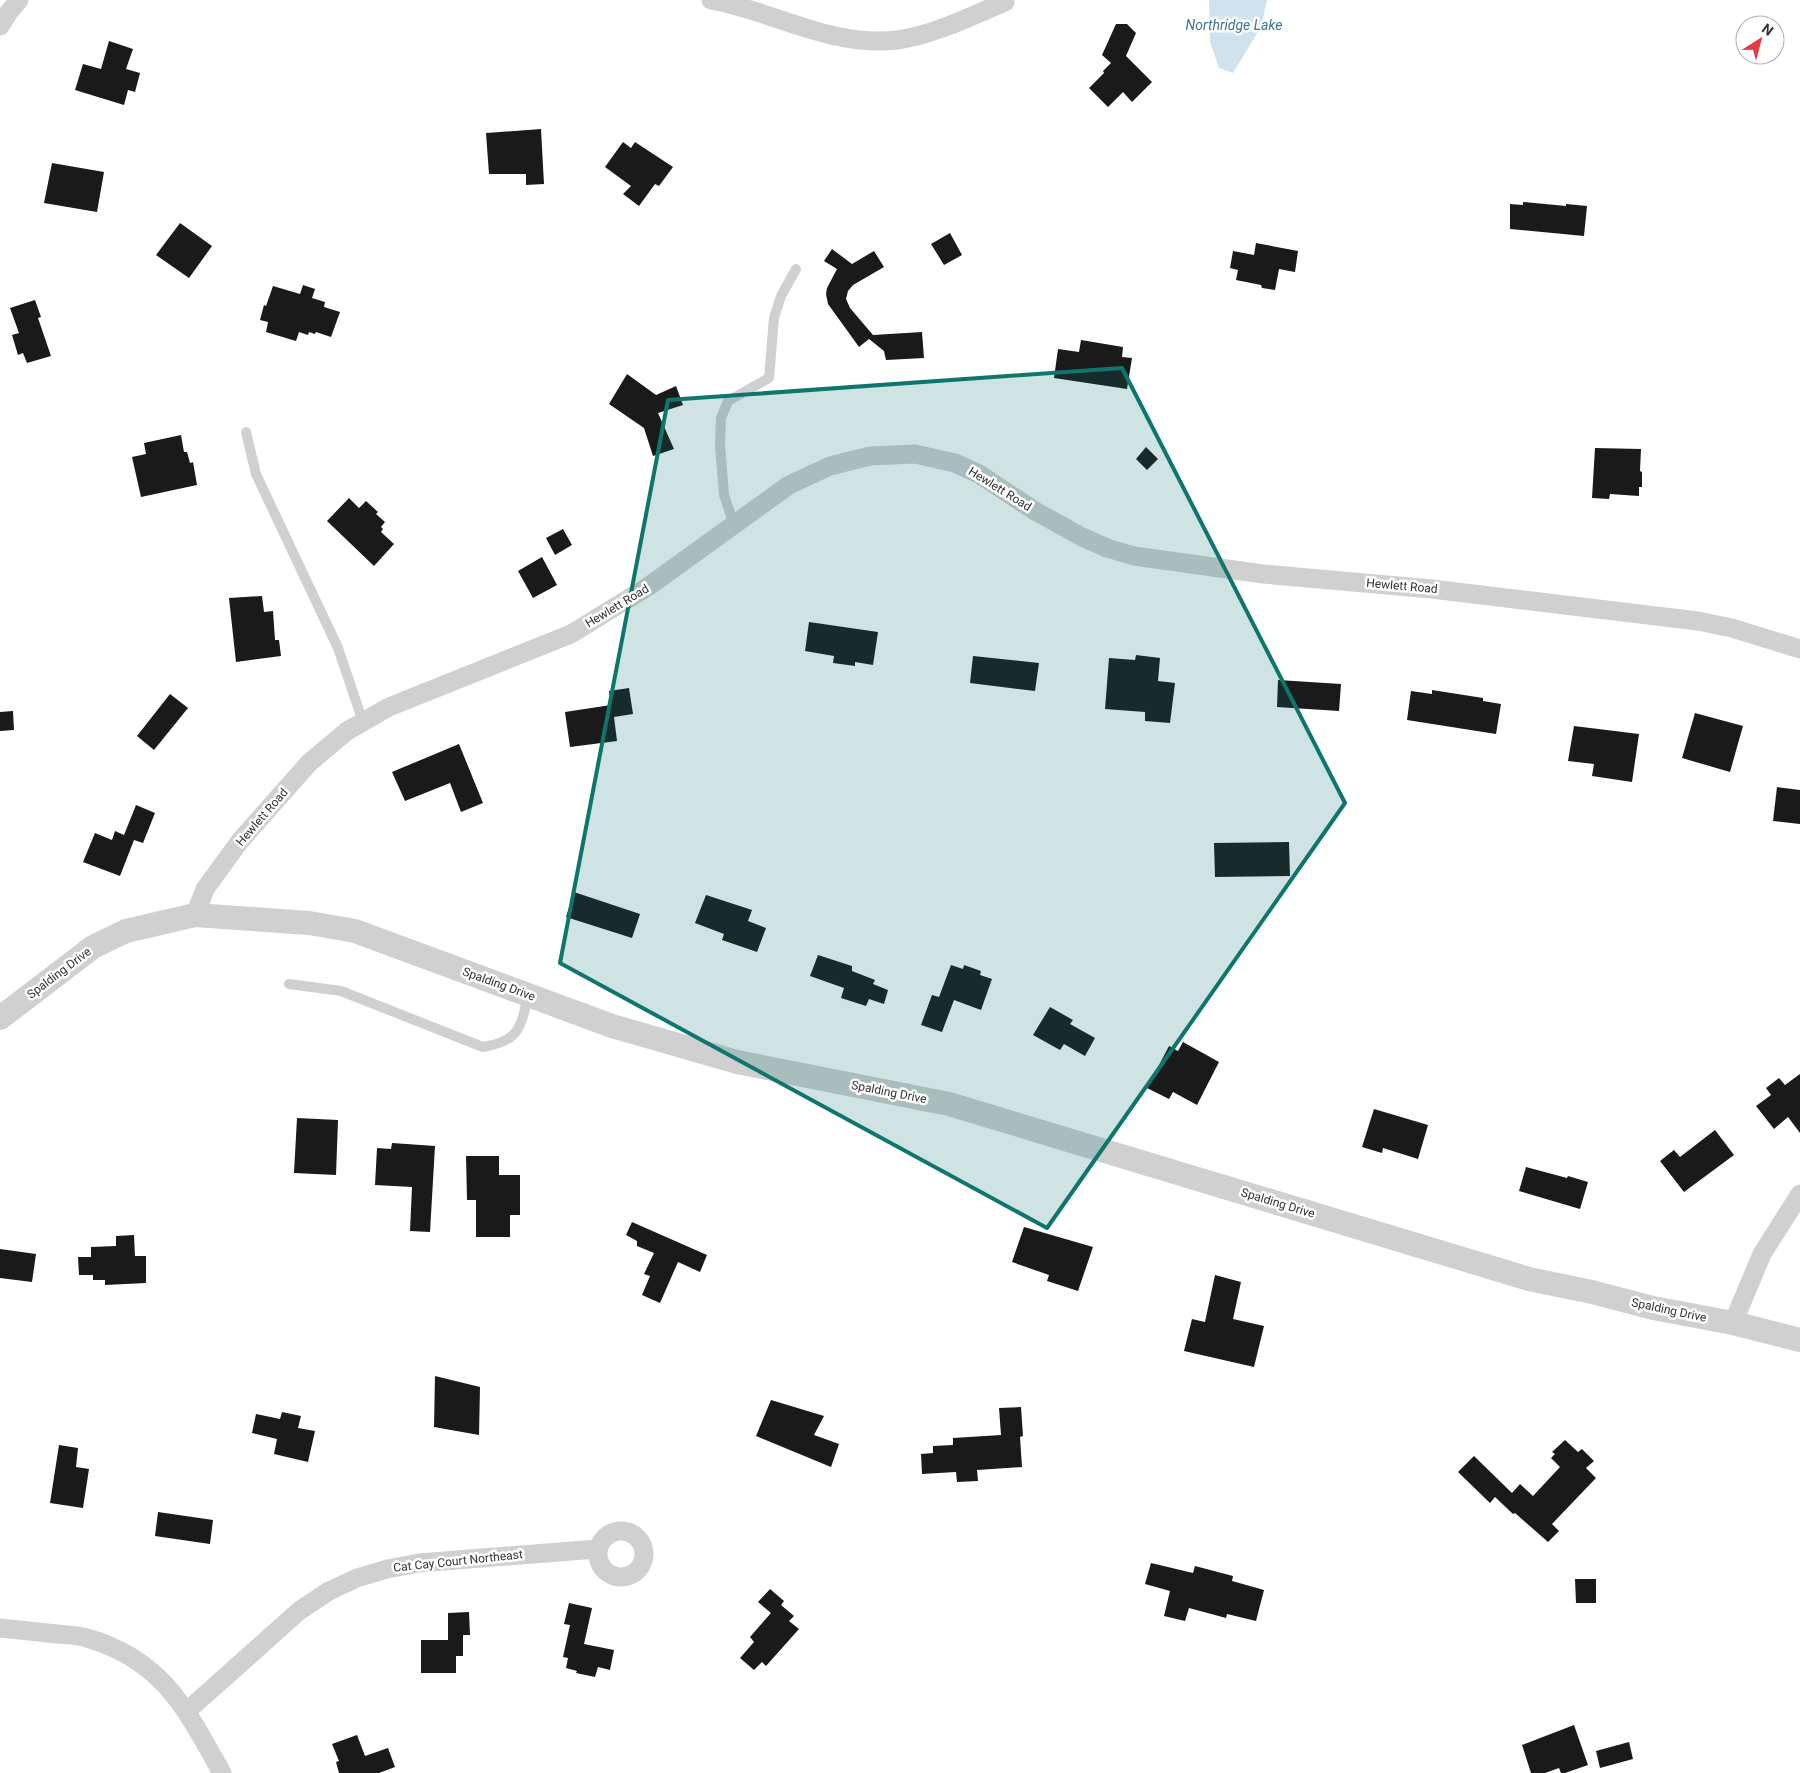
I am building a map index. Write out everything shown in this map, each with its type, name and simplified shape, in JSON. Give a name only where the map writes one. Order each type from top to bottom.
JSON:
[{"type":"street","points":[[0,26],[8,12],[19,0]]},
{"type":"street","points":[[711,0],[729,3],[832,36],[866,41],[897,40],[924,34],[1005,2]]},
{"type":"street","name":"Hewlett Road","points":[[195,915],[205,889],[240,841],[308,763],[347,731],[389,707],[571,634],[649,586],[789,485],[830,466],[870,456],[915,454],[956,463],[979,474],[1035,511],[1082,537],[1107,548],[1134,556],[1263,574],[1432,589],[1698,621],[1732,628],[1800,649]]},
{"type":"street","name":"Spalding Drive","points":[[0,1018],[92,947],[126,931],[195,915],[309,922],[356,931],[612,1026],[737,1062],[949,1104],[1530,1278],[1653,1308],[1800,1340]]},
{"type":"street","points":[[1733,1324],[1762,1254],[1800,1194]]},
{"type":"street","name":"Cat Cay Court Northeast","points":[[187,1711],[299,1611],[329,1591],[357,1578],[387,1568],[418,1563],[597,1549]]},
{"type":"street","points":[[0,1628],[85,1637],[118,1649],[145,1665],[168,1686],[187,1711],[222,1773]]},
{"type":"lane","points":[[734,525],[724,495],[720,444],[721,418],[728,401],[769,378],[774,318],[781,296],[796,269]]},
{"type":"lane","points":[[246,432],[256,474],[338,648],[363,722]]},
{"type":"lane","points":[[289,984],[342,991],[483,1048],[501,1044],[519,1030],[528,995]]},
{"type":"highlighted area","points":[[1122,368],[1345,803],[1047,1228],[560,963],[668,400]]},
{"type":"water","name":"Northridge Lake","points":[[1209,0],[1267,0],[1261,27],[1233,73],[1219,68],[1210,42]]},
{"type":"building","points":[[1116,24],[1127,24],[1136,33],[1126,56],[1152,82],[1132,102],[1123,92],[1108,107],[1089,88],[1111,63],[1102,55]]},
{"type":"building","points":[[109,41],[133,49],[126,69],[140,73],[135,92],[128,90],[124,105],[75,90],[83,64],[101,69]]},
{"type":"building","points":[[541,129],[544,184],[526,185],[526,174],[489,174],[486,133]]},
{"type":"building","points":[[623,142],[631,148],[635,142],[673,167],[659,186],[655,184],[639,206],[623,194],[631,186],[605,167]]},
{"type":"building","points":[[52,163],[104,172],[97,212],[44,203]]},
{"type":"building","points":[[1523,202],[1587,206],[1584,236],[1510,229],[1510,204],[1523,205]]},
{"type":"building","points":[[180,223],[212,246],[189,278],[156,255]]},
{"type":"building","points":[[950,233],[962,255],[944,265],[931,244]]},
{"type":"building","points":[[1256,243],[1298,251],[1295,272],[1279,269],[1275,290],[1236,280],[1238,270],[1230,268],[1233,251],[1254,255]]},
{"type":"building","points":[[832,249],[852,264],[874,251],[884,267],[853,285],[848,291],[846,299],[850,308],[873,335],[922,332],[924,358],[886,360],[884,351],[869,339],[859,347],[828,304],[827,288],[837,269],[824,261]]},
{"type":"building","points":[[303,285],[315,289],[312,298],[325,302],[324,307],[340,312],[331,337],[316,332],[315,334],[309,332],[308,335],[299,332],[296,341],[266,332],[268,322],[260,320],[264,305],[266,306],[273,286],[300,294]]},
{"type":"building","points":[[35,300],[41,317],[38,318],[51,356],[27,363],[23,353],[18,355],[12,335],[19,333],[10,308]]},
{"type":"building","points":[[1081,340],[1123,347],[1122,357],[1132,358],[1127,389],[1054,378],[1058,349],[1079,352]]},
{"type":"building","points":[[627,374],[656,395],[676,386],[683,405],[658,413],[674,449],[653,456],[644,428],[609,404]]},
{"type":"building","points":[[181,435],[184,452],[187,452],[190,463],[193,462],[197,485],[141,497],[132,457],[146,454],[144,443]]},
{"type":"building","points":[[1146,447],[1158,459],[1147,470],[1136,459]]},
{"type":"building","points":[[1595,448],[1641,449],[1640,471],[1642,472],[1642,487],[1639,487],[1639,496],[1610,494],[1609,499],[1592,498]]},
{"type":"building","points":[[349,498],[359,508],[366,501],[378,512],[376,514],[385,522],[381,527],[383,529],[381,532],[394,544],[374,566],[327,521]]},
{"type":"building","points":[[563,529],[572,545],[555,555],[546,538]]},
{"type":"building","points":[[542,557],[557,585],[533,598],[518,571]]},
{"type":"building","points":[[262,596],[264,612],[273,611],[275,640],[279,640],[281,656],[236,662],[229,598]]},
{"type":"building","points":[[809,622],[878,632],[873,665],[855,662],[855,666],[833,663],[834,656],[805,651]]},
{"type":"building","points":[[1136,655],[1160,658],[1158,681],[1175,683],[1170,723],[1145,721],[1145,712],[1105,709],[1109,658],[1135,660]]},
{"type":"building","points":[[973,656],[1039,663],[1035,691],[970,683]]},
{"type":"building","points":[[1278,680],[1341,684],[1339,711],[1277,707]]},
{"type":"building","points":[[629,688],[633,714],[614,717],[617,741],[570,747],[565,712],[611,705],[609,691]]},
{"type":"building","points":[[1432,690],[1483,698],[1483,701],[1501,704],[1496,734],[1407,720],[1411,691],[1432,694]]},
{"type":"building","points":[[170,694],[188,708],[154,750],[137,736]]},
{"type":"building","points":[[13,711],[14,730],[0,731],[0,712]]},
{"type":"building","points":[[1695,713],[1743,726],[1730,772],[1682,758]]},
{"type":"building","points":[[1574,726],[1639,734],[1632,782],[1592,776],[1594,764],[1568,761]]},
{"type":"building","points":[[459,744],[483,803],[461,812],[450,783],[405,801],[392,772]]},
{"type":"building","points":[[1777,787],[1800,790],[1800,824],[1773,821]]},
{"type":"building","points":[[136,805],[155,813],[143,843],[134,840],[120,876],[83,862],[95,833],[112,840],[115,831],[124,835]]},
{"type":"building","points":[[1289,842],[1290,876],[1215,877],[1214,843]]},
{"type":"building","points":[[574,892],[640,914],[632,938],[566,917]]},
{"type":"building","points":[[706,895],[752,910],[748,921],[766,928],[757,952],[722,940],[724,934],[695,923]]},
{"type":"building","points":[[818,955],[852,966],[852,971],[875,980],[873,984],[888,990],[884,1004],[869,999],[866,1006],[841,998],[844,988],[810,976]]},
{"type":"building","points":[[951,965],[963,969],[964,965],[981,971],[980,975],[992,979],[981,1010],[954,1000],[942,1032],[921,1025],[932,995],[939,997]]},
{"type":"building","points":[[1050,1007],[1073,1020],[1070,1024],[1095,1038],[1085,1056],[1064,1044],[1060,1050],[1033,1035]]},
{"type":"building","points":[[1183,1042],[1219,1062],[1197,1105],[1173,1092],[1169,1099],[1147,1088],[1169,1046],[1178,1051]]},
{"type":"building","points":[[1800,1074],[1800,1133],[1788,1117],[1774,1129],[1756,1106],[1771,1095],[1766,1088],[1779,1078],[1785,1085]]},
{"type":"building","points":[[1374,1109],[1428,1125],[1418,1159],[1383,1148],[1382,1153],[1362,1147]]},
{"type":"building","points":[[297,1118],[338,1120],[336,1175],[294,1173]]},
{"type":"building","points":[[1715,1130],[1734,1155],[1684,1192],[1660,1161],[1674,1150],[1680,1157]]},
{"type":"building","points":[[392,1143],[435,1146],[430,1232],[410,1231],[412,1187],[375,1185],[377,1148],[391,1149]]},
{"type":"building","points":[[466,1156],[499,1156],[499,1175],[520,1175],[520,1215],[510,1215],[510,1237],[476,1237],[476,1200],[467,1200]]},
{"type":"building","points":[[1526,1167],[1588,1182],[1580,1209],[1519,1191]]},
{"type":"building","points":[[632,1222],[707,1255],[700,1272],[678,1262],[660,1303],[642,1295],[650,1276],[644,1274],[654,1253],[637,1246],[637,1241],[626,1235]]},
{"type":"building","points":[[1024,1227],[1093,1247],[1078,1291],[1047,1281],[1049,1275],[1012,1262]]},
{"type":"building","points":[[134,1235],[135,1256],[146,1256],[146,1283],[105,1285],[105,1280],[93,1280],[93,1275],[79,1275],[78,1257],[91,1257],[91,1247],[116,1246],[116,1236]]},
{"type":"building","points":[[0,1249],[36,1254],[32,1282],[0,1278]]},
{"type":"building","points":[[1215,1275],[1241,1282],[1233,1319],[1264,1326],[1254,1367],[1184,1351],[1192,1319],[1205,1322]]},
{"type":"building","points":[[435,1376],[480,1387],[479,1435],[434,1427]]},
{"type":"building","points":[[771,1400],[824,1416],[814,1435],[839,1444],[831,1467],[756,1436]]},
{"type":"building","points":[[1021,1407],[1023,1436],[1020,1437],[1022,1467],[977,1470],[978,1481],[957,1482],[956,1472],[922,1474],[921,1454],[933,1453],[933,1446],[953,1445],[953,1438],[1001,1435],[999,1408]]},
{"type":"building","points":[[282,1412],[301,1416],[298,1428],[315,1431],[308,1462],[274,1454],[277,1439],[252,1433],[256,1414],[280,1419]]},
{"type":"building","points":[[1565,1440],[1578,1452],[1582,1449],[1594,1461],[1586,1468],[1596,1478],[1552,1524],[1559,1531],[1548,1542],[1495,1497],[1490,1503],[1458,1472],[1474,1456],[1512,1493],[1520,1484],[1533,1496],[1560,1467],[1551,1458],[1555,1454],[1552,1452]]},
{"type":"building","points":[[59,1445],[78,1448],[76,1467],[89,1469],[83,1508],[50,1503]]},
{"type":"building","points":[[158,1512],[213,1520],[210,1544],[155,1536]]},
{"type":"building","points":[[1151,1563],[1193,1573],[1195,1566],[1233,1576],[1232,1581],[1264,1590],[1256,1621],[1227,1614],[1226,1618],[1189,1608],[1185,1621],[1164,1616],[1170,1591],[1145,1584]]},
{"type":"building","points":[[1575,1579],[1596,1579],[1596,1603],[1576,1603]]},
{"type":"building","points":[[770,1589],[784,1601],[781,1605],[794,1616],[789,1621],[799,1629],[766,1666],[762,1662],[754,1670],[740,1658],[754,1642],[750,1637],[771,1613],[758,1602]]},
{"type":"building","points":[[569,1603],[592,1608],[584,1644],[614,1650],[610,1670],[598,1667],[595,1677],[576,1673],[577,1671],[566,1668],[568,1658],[563,1657],[570,1625],[564,1624]]},
{"type":"building","points":[[469,1612],[470,1635],[463,1635],[463,1656],[456,1656],[456,1673],[421,1673],[421,1640],[448,1640],[448,1613]]},
{"type":"building","points":[[1574,1725],[1588,1765],[1565,1773],[1561,1773],[1559,1768],[1545,1773],[1531,1773],[1522,1745]]},
{"type":"building","points":[[357,1735],[365,1756],[388,1748],[395,1767],[379,1773],[339,1773],[336,1762],[339,1761],[332,1744]]},
{"type":"building","points":[[1629,1742],[1633,1759],[1600,1768],[1596,1751]]}]
